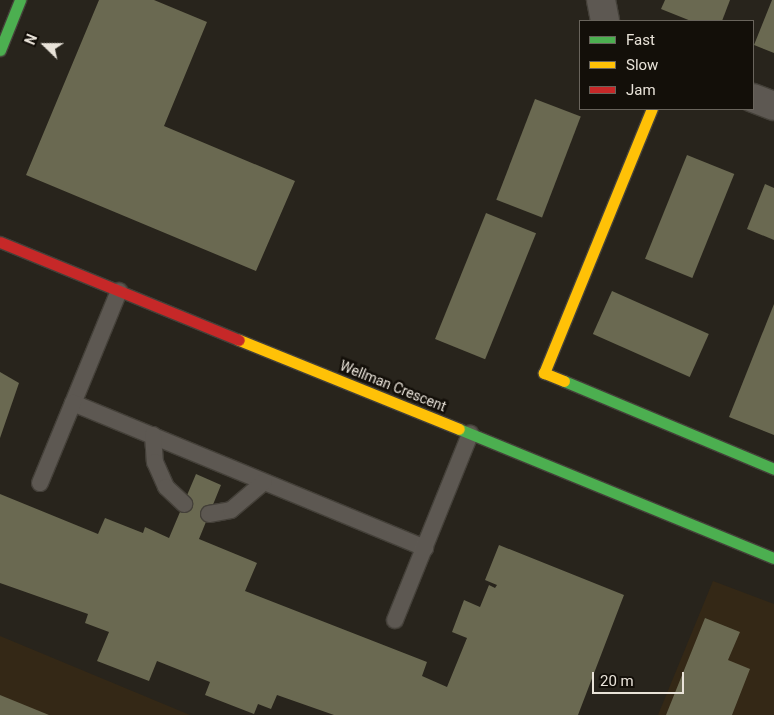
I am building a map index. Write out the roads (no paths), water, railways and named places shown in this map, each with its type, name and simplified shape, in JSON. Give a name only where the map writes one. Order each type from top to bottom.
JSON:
[{"type":"street","points":[[0,50],[20,0]]},
{"type":"street","points":[[602,0],[605,20]]},
{"type":"street","points":[[754,98],[774,106]]},
{"type":"street","points":[[652,110],[544,373],[774,469]]},
{"type":"street","name":"Wellman Crescent","points":[[0,242],[774,558]]},
{"type":"lane","points":[[40,483],[118,291]]},
{"type":"lane","points":[[73,403],[426,548]]},
{"type":"lane","points":[[395,620],[426,548],[470,434]]},
{"type":"lane","points":[[153,435],[163,479],[184,504]]},
{"type":"lane","points":[[209,514],[230,510],[264,482]]}]
